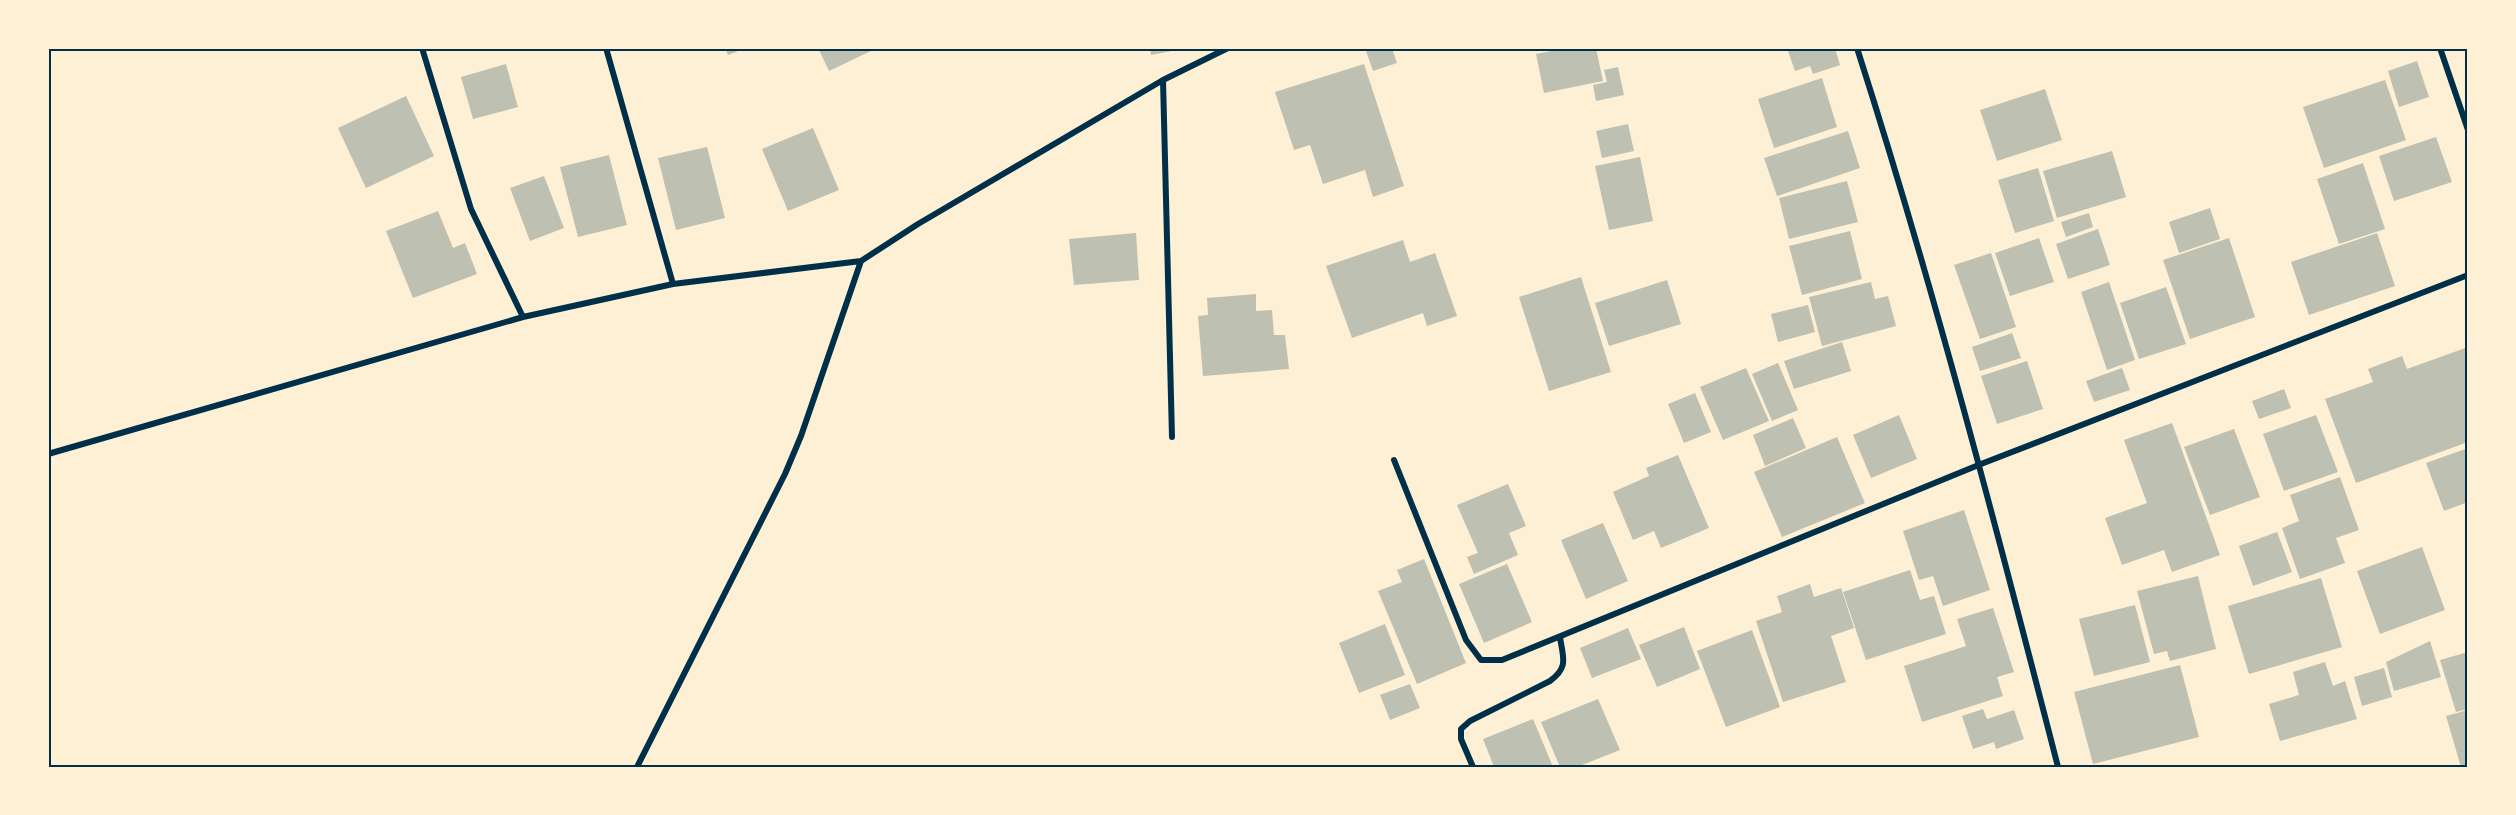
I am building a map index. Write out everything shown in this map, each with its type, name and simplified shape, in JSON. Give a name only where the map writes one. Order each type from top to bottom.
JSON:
[{"type":"street","points":[[422,48],[471,209],[522,317]]},
{"type":"street","points":[[606,48],[673,284]]},
{"type":"street","points":[[48,454],[522,317],[673,284],[861,261],[918,224],[1163,80],[1228,48]]},
{"type":"street","points":[[1857,48],[1910,213],[1981,464],[2058,767]]},
{"type":"street","points":[[2440,48],[2468,130]]},
{"type":"street","points":[[1163,80],[1172,437]]},
{"type":"street","points":[[637,767],[785,474],[801,436],[861,261]]},
{"type":"street","points":[[1394,460],[1466,640],[1481,660],[1502,660],[1981,464],[2468,275]]},
{"type":"street","points":[[1473,767],[1461,740],[1461,729],[1470,721],[1560,674],[1564,666],[1560,636]]},
{"type":"building","points":[[725,48],[746,48],[728,55]]},
{"type":"building","points":[[818,48],[871,48],[873,50],[829,71]]},
{"type":"building","points":[[1150,48],[1182,48],[1182,49],[1151,55]]},
{"type":"building","points":[[1365,48],[1392,48],[1397,63],[1373,71]]},
{"type":"building","points":[[1566,48],[1596,48],[1603,81],[1544,93],[1536,54]]},
{"type":"building","points":[[1787,48],[1835,48],[1840,65],[1813,74],[1810,66],[1795,71]]},
{"type":"building","points":[[2417,61],[2429,97],[2399,107],[2388,71]]},
{"type":"building","points":[[506,64],[518,107],[473,119],[461,77]]},
{"type":"building","points":[[1364,64],[1404,186],[1373,197],[1365,170],[1323,184],[1310,145],[1294,150],[1275,92]]},
{"type":"building","points":[[1618,67],[1624,95],[1596,101],[1593,85],[1607,82],[1604,70]]},
{"type":"building","points":[[1822,78],[1837,127],[1774,148],[1758,99]]},
{"type":"building","points":[[2385,80],[2406,140],[2324,168],[2303,107]]},
{"type":"building","points":[[2045,89],[2062,140],[1997,161],[1980,110]]},
{"type":"building","points":[[406,96],[434,156],[366,188],[338,128]]},
{"type":"building","points":[[1628,124],[1634,151],[1602,158],[1596,131]]},
{"type":"building","points":[[813,128],[839,190],[788,211],[762,149]]},
{"type":"building","points":[[1848,131],[1860,168],[1777,196],[1764,158]]},
{"type":"building","points":[[2436,137],[2452,182],[2394,201],[2379,156]]},
{"type":"building","points":[[707,147],[725,218],[676,230],[658,158]]},
{"type":"building","points":[[2112,151],[2126,197],[2057,218],[2043,171]]},
{"type":"building","points":[[609,155],[627,225],[578,237],[560,167]]},
{"type":"building","points":[[1640,157],[1653,221],[1609,230],[1595,166]]},
{"type":"building","points":[[2363,163],[2385,229],[2339,244],[2317,179]]},
{"type":"building","points":[[2038,168],[2054,221],[2015,233],[1998,180]]},
{"type":"building","points":[[544,176],[564,228],[530,241],[510,188]]},
{"type":"building","points":[[1847,181],[1858,222],[1789,239],[1779,198]]},
{"type":"building","points":[[2210,208],[2220,239],[2179,253],[2169,222]]},
{"type":"building","points":[[438,211],[453,248],[465,243],[477,274],[413,298],[386,231]]},
{"type":"building","points":[[2089,213],[2093,227],[2066,237],[2061,222]]},
{"type":"building","points":[[2098,229],[2110,265],[2068,279],[2056,244]]},
{"type":"building","points":[[1850,231],[1862,279],[1802,295],[1789,246]]},
{"type":"building","points":[[1136,233],[1139,280],[1074,285],[1069,239]]},
{"type":"building","points":[[2377,233],[2395,286],[2309,315],[2291,262]]},
{"type":"building","points":[[2039,238],[2054,282],[2010,296],[1995,253]]},
{"type":"building","points":[[2229,238],[2255,317],[2190,339],[2163,260]]},
{"type":"building","points":[[1403,240],[1410,262],[1435,253],[1457,316],[1427,326],[1423,313],[1352,338],[1326,266]]},
{"type":"building","points":[[1991,253],[2016,327],[1980,339],[1954,265]]},
{"type":"building","points":[[1581,277],[1611,372],[1549,391],[1519,297]]},
{"type":"building","points":[[1667,280],[1681,324],[1609,346],[1595,303]]},
{"type":"building","points":[[1871,282],[1875,299],[1888,296],[1896,326],[1822,346],[1809,297]]},
{"type":"building","points":[[2109,282],[2135,360],[2107,370],[2081,292]]},
{"type":"building","points":[[2166,287],[2186,344],[2139,359],[2120,303]]},
{"type":"building","points":[[1256,294],[1256,311],[1272,310],[1274,335],[1285,335],[1289,369],[1203,376],[1198,316],[1208,315],[1207,298]]},
{"type":"building","points":[[1808,305],[1815,332],[1778,342],[1771,314]]},
{"type":"building","points":[[2012,333],[2021,358],[1980,371],[1972,347]]},
{"type":"building","points":[[1842,342],[1851,371],[1794,389],[1784,361]]},
{"type":"building","points":[[2468,347],[2468,442],[2356,483],[2325,399],[2373,382],[2368,369],[2402,356],[2407,369]]},
{"type":"building","points":[[2027,361],[2043,409],[1997,424],[1981,376]]},
{"type":"building","points":[[1778,363],[1798,410],[1772,421],[1752,374]]},
{"type":"building","points":[[1746,368],[1769,421],[1723,440],[1700,387]]},
{"type":"building","points":[[2122,368],[2130,390],[2094,402],[2086,381]]},
{"type":"building","points":[[2284,389],[2291,408],[2259,419],[2252,401]]},
{"type":"building","points":[[1695,393],[1711,432],[1684,443],[1668,404]]},
{"type":"building","points":[[1899,415],[1917,459],[1871,478],[1853,435]]},
{"type":"building","points":[[2316,415],[2338,472],[2284,491],[2263,434]]},
{"type":"building","points":[[1793,418],[1806,448],[1765,466],[1753,435]]},
{"type":"building","points":[[2172,423],[2220,555],[2172,572],[2164,550],[2122,565],[2105,518],[2147,503],[2124,440]]},
{"type":"building","points":[[2234,429],[2260,497],[2210,515],[2184,447]]},
{"type":"building","points":[[1837,437],[1865,503],[1782,537],[1754,472]]},
{"type":"building","points":[[2468,448],[2468,502],[2444,511],[2426,463]]},
{"type":"building","points":[[1678,455],[1709,528],[1661,548],[1654,531],[1633,540],[1613,492],[1649,476],[1646,468]]},
{"type":"building","points":[[2340,477],[2359,530],[2336,538],[2345,563],[2300,579],[2282,528],[2299,521],[2290,495]]},
{"type":"building","points":[[1508,484],[1526,526],[1509,533],[1518,555],[1474,574],[1467,557],[1478,553],[1457,505]]},
{"type":"building","points":[[1964,510],[1990,590],[1943,606],[1933,576],[1919,580],[1903,531]]},
{"type":"building","points":[[1603,523],[1628,581],[1586,599],[1561,540]]},
{"type":"building","points":[[2277,532],[2292,572],[2253,586],[2239,546]]},
{"type":"building","points":[[2422,547],[2445,610],[2380,634],[2357,571]]},
{"type":"building","points":[[1424,559],[1466,663],[1417,684],[1378,591],[1402,582],[1397,570]]},
{"type":"building","points":[[1507,564],[1532,622],[1484,643],[1459,584]]},
{"type":"building","points":[[1910,570],[1920,600],[1934,596],[1946,634],[1866,660],[1843,592]]},
{"type":"building","points":[[2198,576],[2216,649],[2170,661],[2167,651],[2154,654],[2137,591]]},
{"type":"building","points":[[2321,578],[2342,647],[2249,674],[2228,606]]},
{"type":"building","points":[[1810,584],[1814,597],[1841,588],[1854,628],[1831,636],[1846,682],[1783,702],[1756,621],[1782,612],[1777,596]]},
{"type":"building","points":[[2135,605],[2150,662],[2094,676],[2079,619]]},
{"type":"building","points":[[1993,608],[2014,672],[1997,677],[2003,696],[1922,722],[1904,666],[1966,646],[1957,619]]},
{"type":"building","points":[[1385,624],[1405,675],[1359,693],[1339,643]]},
{"type":"building","points":[[1684,627],[1700,669],[1657,687],[1639,645]]},
{"type":"building","points":[[1628,628],[1641,659],[1592,678],[1580,648]]},
{"type":"building","points":[[1752,630],[1780,707],[1726,727],[1697,651]]},
{"type":"building","points":[[2430,641],[2441,677],[2394,691],[2386,662]]},
{"type":"building","points":[[2468,652],[2468,709],[2456,712],[2440,660]]},
{"type":"building","points":[[2325,662],[2333,686],[2345,681],[2357,719],[2280,741],[2269,704],[2299,695],[2293,672]]},
{"type":"building","points":[[2180,665],[2199,737],[2093,764],[2074,692]]},
{"type":"building","points":[[2384,668],[2392,697],[2362,706],[2354,677]]},
{"type":"building","points":[[1410,684],[1420,708],[1390,720],[1380,695]]},
{"type":"building","points":[[1598,699],[1620,750],[1577,767],[1560,767],[1541,722]]},
{"type":"building","points":[[1983,709],[1987,719],[2014,710],[2024,739],[1996,749],[1994,742],[1973,749],[1962,716]]},
{"type":"building","points":[[2468,710],[2468,767],[2461,767],[2446,716]]},
{"type":"building","points":[[1533,719],[1553,767],[1494,767],[1483,739]]}]
